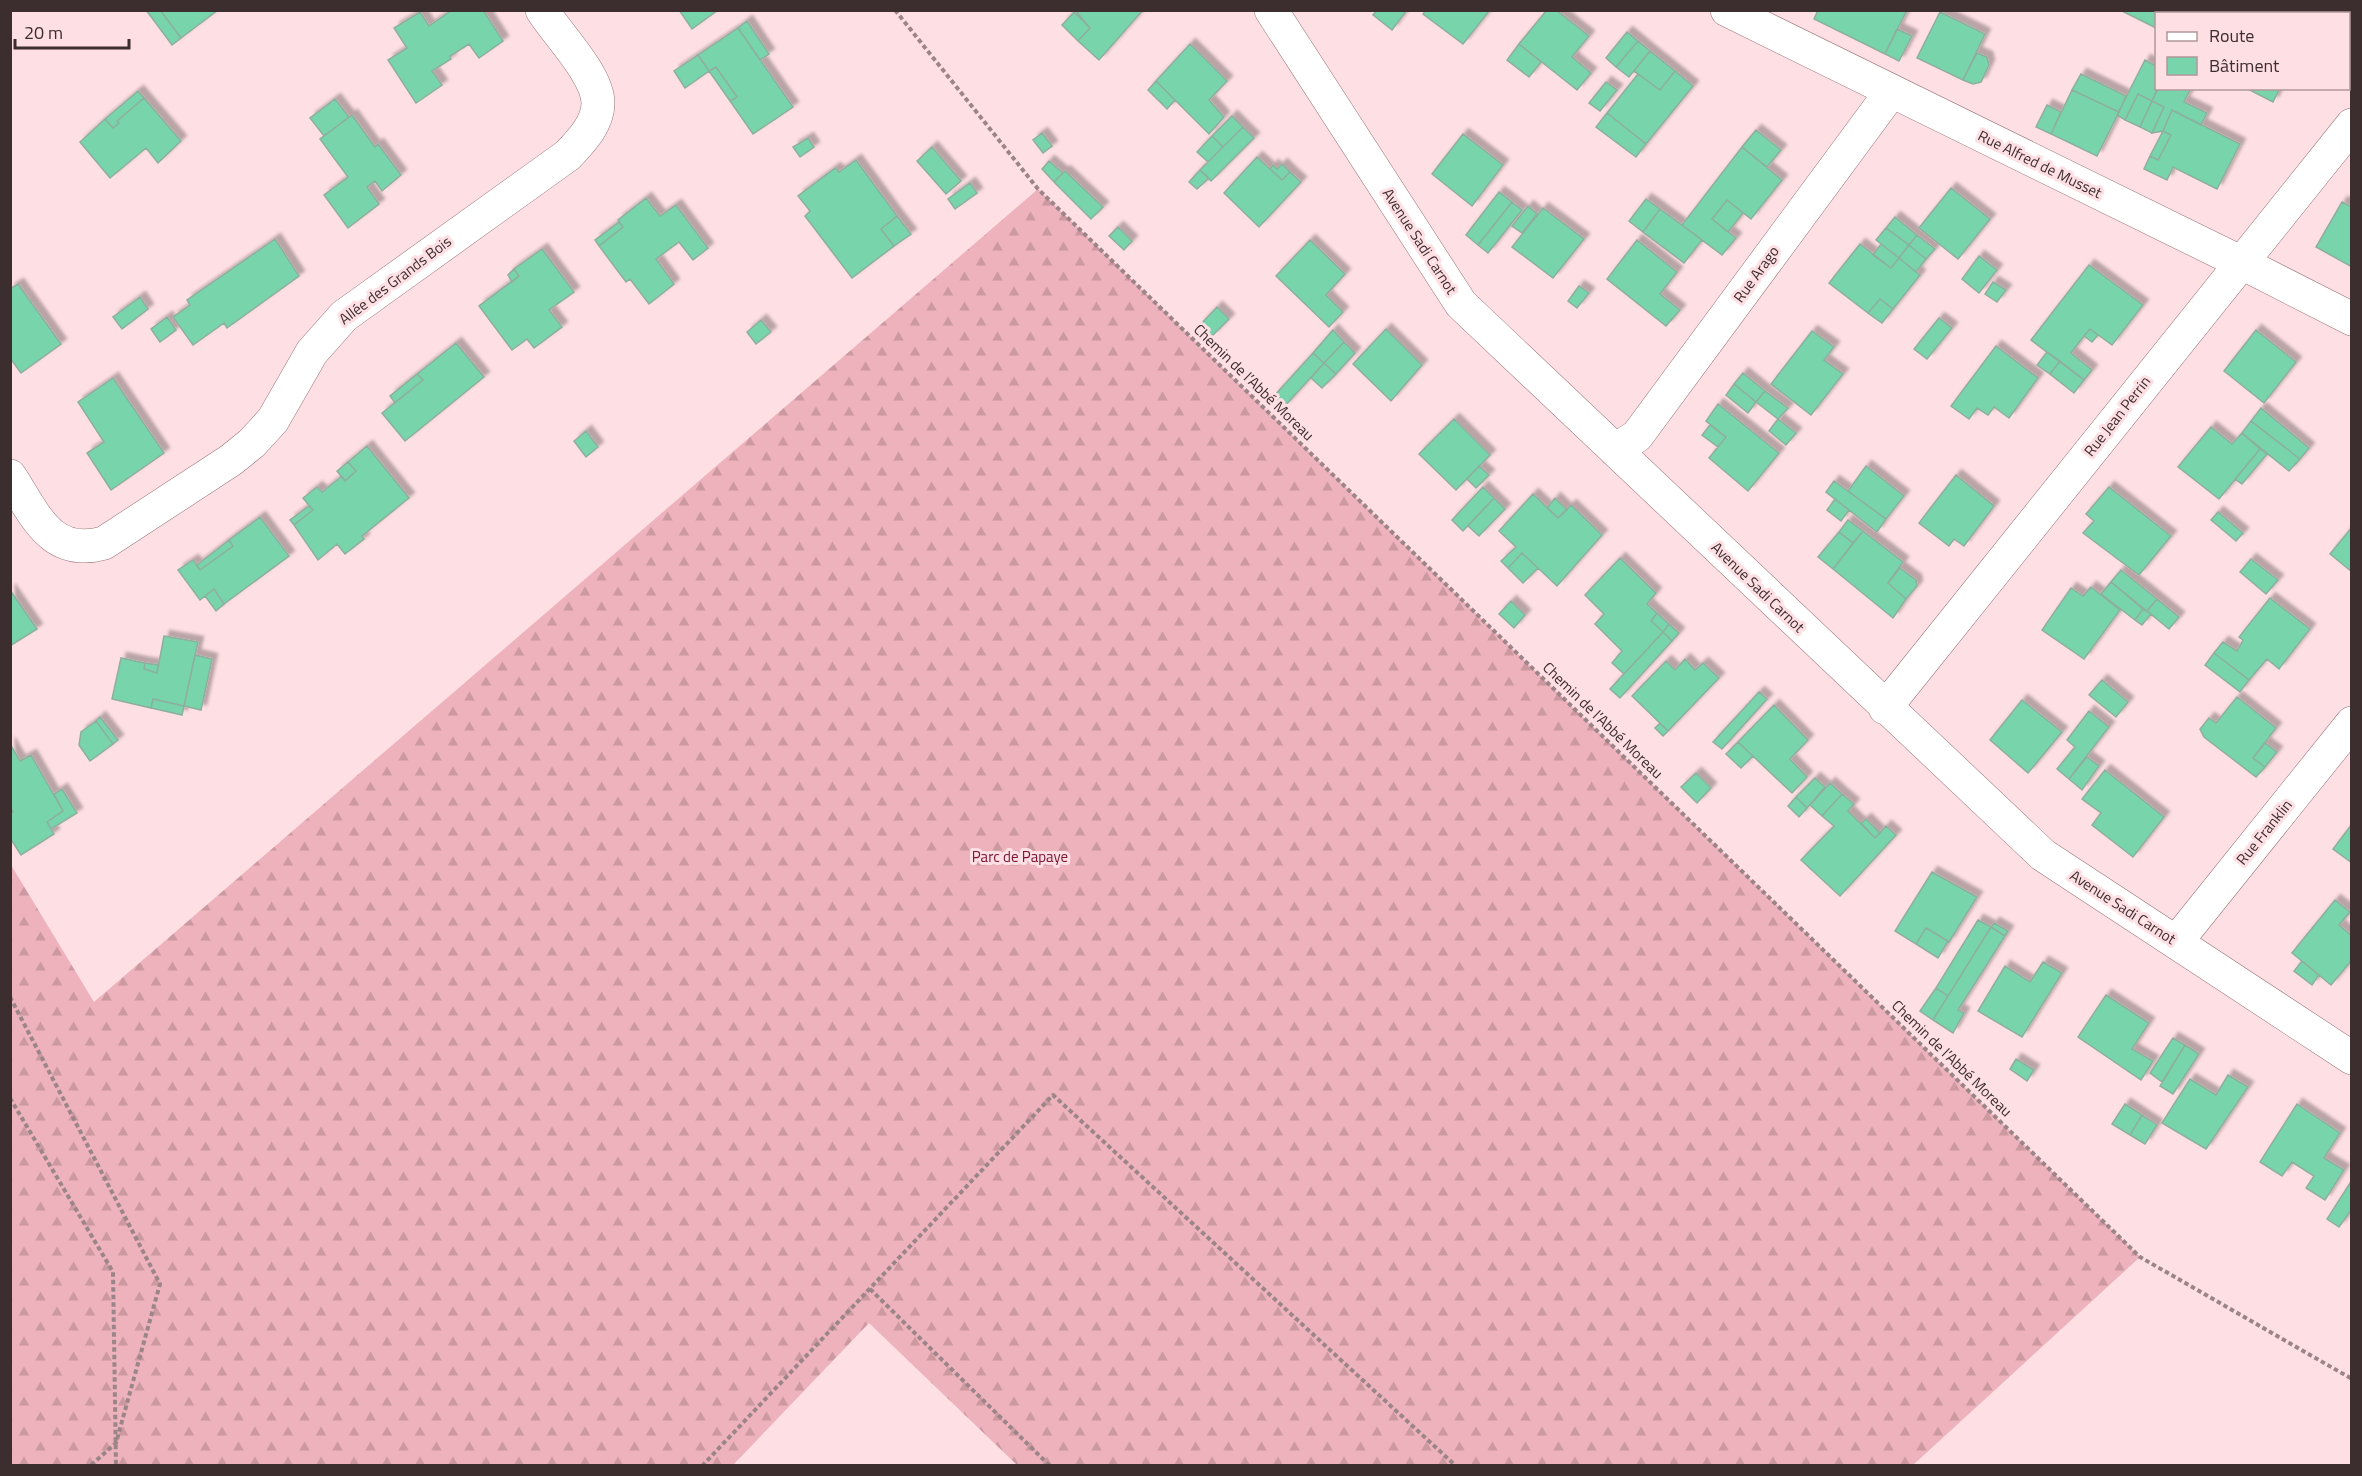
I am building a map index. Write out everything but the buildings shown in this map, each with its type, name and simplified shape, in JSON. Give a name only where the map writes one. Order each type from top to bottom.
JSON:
[{"type":"street","name":"Allée des Grands Bois","points":[[10,476],[48,533],[58,541],[89,547],[104,543],[231,460],[252,443],[273,420],[312,352],[344,316],[568,155],[585,137],[594,119],[598,102],[591,83],[542,10]]},
{"type":"street","name":"Avenue Sadi Carnot","points":[[1271,10],[1461,304],[1885,708],[2043,855],[2352,1058]]},
{"type":"street","name":"Rue Alfred de Musset","points":[[1727,10],[2352,319]]},
{"type":"street","name":"Rue Arago","points":[[1614,450],[1637,436],[1891,92]]},
{"type":"street","name":"Rue Jean Perrin","points":[[1885,708],[2352,125]]},
{"type":"street","name":"Rue Franklin","points":[[2177,941],[2352,723]]},
{"type":"path","name":"Chemin de l’Abbé Moreau","points":[[895,10],[1038,189],[2140,1257],[2352,1379]]},
{"type":"path","points":[[10,997],[160,1284],[116,1443],[90,1466]]},
{"type":"path","points":[[702,1466],[1053,1095],[1456,1466]]},
{"type":"path","points":[[10,1098],[113,1272],[116,1466]]},
{"type":"path","points":[[870,1289],[1050,1466]]},
{"type":"green space","name":"Parc de Papaye","points":[[1038,189],[2140,1257],[1913,1465],[1017,1465],[869,1323],[733,1465],[11,1465],[11,865],[94,1002]]}]
